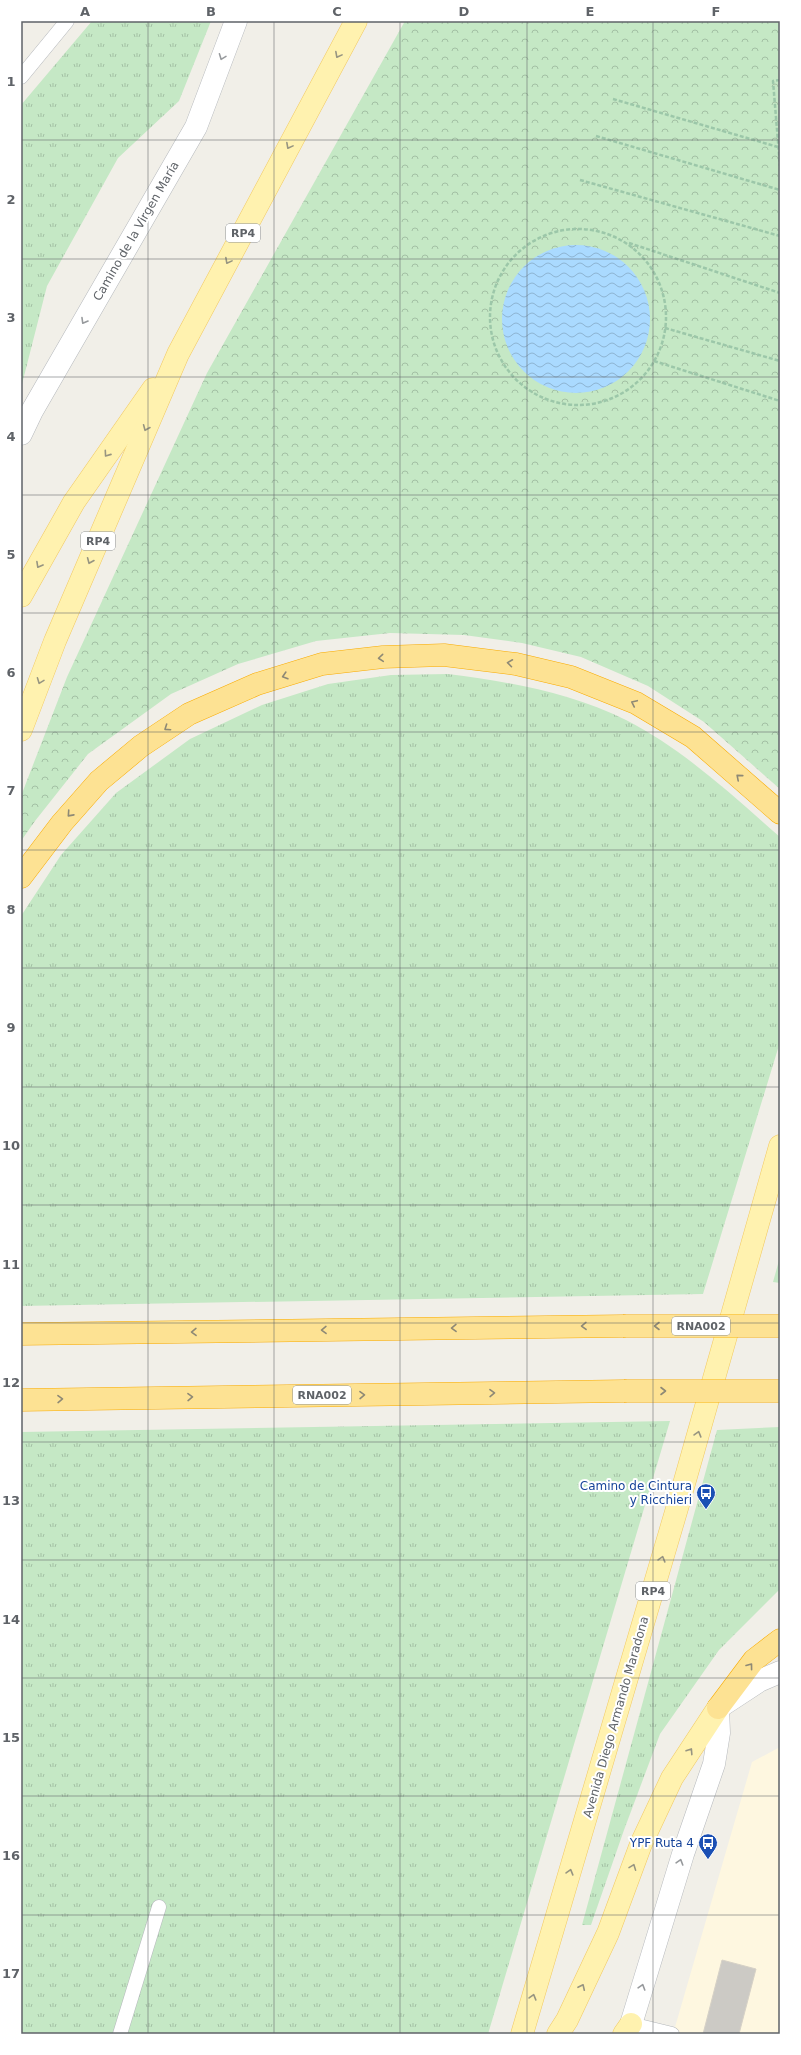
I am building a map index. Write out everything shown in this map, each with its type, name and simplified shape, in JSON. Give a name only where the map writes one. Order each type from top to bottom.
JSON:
[{"type":"highway","points":[[21,877],[62,823],[99,781],[141,746],[189,714],[257,684],[322,664],[383,658],[444,655],[516,664],[571,677],[636,703],[694,737],[774,808]]},
{"type":"highway","name":"RNA002","points":[[21,1334],[623,1326],[780,1326]]},
{"type":"highway","name":"RNA002","points":[[21,1400],[624,1391],[780,1391]]},
{"type":"highway","points":[[718,1708],[754,1660],[780,1640]]},
{"type":"main road","name":"RP4","points":[[21,730],[56,641],[178,354],[356,21]]},
{"type":"main road","points":[[21,596],[74,502],[178,354]]},
{"type":"main road","name":"Avenida Diego Armando Maradona","points":[[522,2034],[676,1513],[780,1146]]},
{"type":"main road","points":[[558,2034],[567,2020],[608,1933],[641,1844],[672,1778],[718,1708]]},
{"type":"street","name":"Camino de la Virgen María","points":[[21,434],[36,404],[196,126],[236,21]]},
{"type":"street","points":[[628,2031],[683,1854],[714,1764],[719,1733],[718,1708],[759,1681],[780,1672]]},
{"type":"lane","points":[[21,77],[67,21]]},
{"type":"lane","points":[[120,2034],[159,1907]]},
{"type":"lane","points":[[628,2031],[672,2034]]},
{"type":"path","points":[[780,80],[773,81],[780,166]]},
{"type":"path","points":[[613,99],[778,147]]},
{"type":"path","points":[[596,136],[780,190]]},
{"type":"path","points":[[580,180],[780,236]]},
{"type":"path","points":[[627,242],[648,262],[662,288],[667,317],[662,346],[648,372],[626,392],[599,403],[570,406],[541,398],[517,381],[499,357],[490,329],[490,300],[501,273],[519,250],[543,235],[571,228],[600,231],[627,242],[780,293]]},
{"type":"path","points":[[665,328],[780,361]]},
{"type":"path","points":[[654,361],[780,401]]},
{"type":"shaded area","points":[[780,1747],[780,2034],[673,2034],[752,1762]]},
{"type":"green space","points":[[92,21],[211,21],[179,101],[118,158],[47,286],[21,388],[21,105]]},
{"type":"green space","points":[[405,21],[780,21],[780,789],[704,722],[648,686],[581,657],[522,643],[464,635],[390,633],[316,641],[238,664],[171,694],[88,754],[21,841],[21,796],[67,677],[207,373]]},
{"type":"green space","points":[[448,674],[517,685],[561,695],[605,710],[626,720],[647,732],[687,759],[725,789],[780,837],[780,1042],[703,1294],[21,1306],[21,916],[61,855],[116,793],[190,739],[262,705],[328,684],[391,675]]},
{"type":"green space","points":[[780,1257],[780,1283],[773,1282]]},
{"type":"green space","points":[[670,1421],[488,2034],[21,2034],[21,1432]]},
{"type":"green space","points":[[780,1427],[780,1589],[719,1650],[660,1734],[624,1830],[591,1925],[582,1925],[717,1430]]},
{"type":"water","points":[[569,245],[583,245],[598,248],[611,253],[629,266],[642,284],[645,291],[649,304],[649,334],[645,347],[642,354],[629,372],[611,385],[604,388],[591,392],[569,393],[554,390],[541,385],[529,377],[518,366],[510,354],[505,341],[502,326],[502,312],[505,297],[510,284],[518,272],[529,261],[541,253],[554,248]]},
{"type":"building","points":[[722,1960],[756,1969],[739,2034],[703,2034]]},
{"type":"place","name":"Camino de Cintura y Ricchieri","points":[[706,1510]]},
{"type":"place","name":"YPF Ruta 4","points":[[708,1860]]}]
